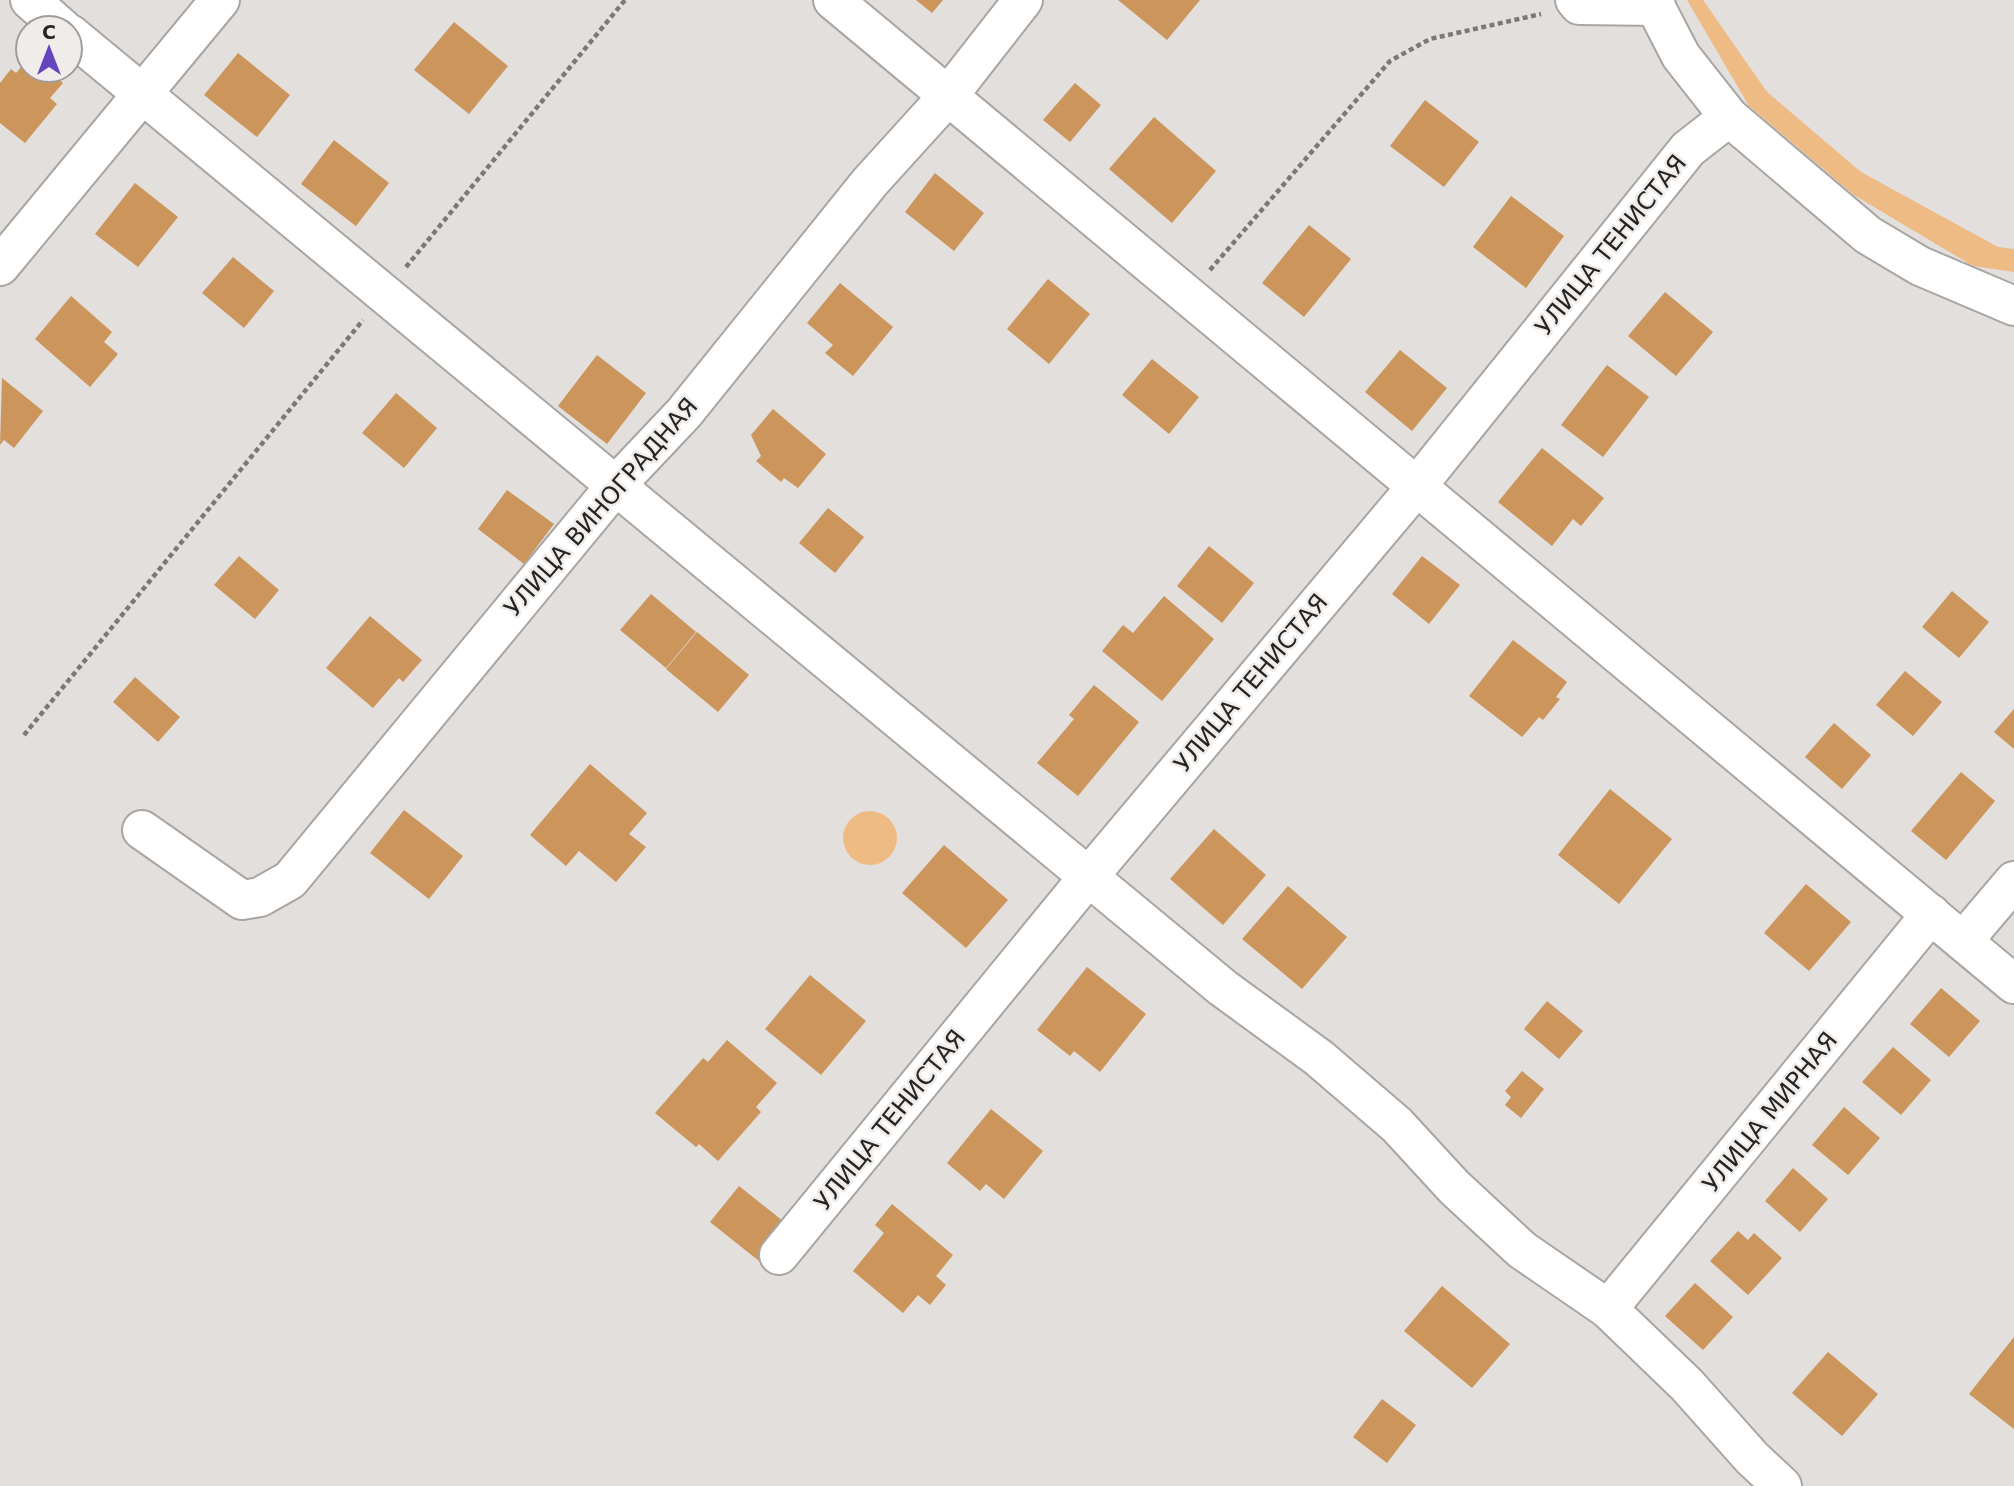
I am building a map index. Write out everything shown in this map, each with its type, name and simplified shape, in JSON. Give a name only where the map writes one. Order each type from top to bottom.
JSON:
[{"type":"street","points":[[30,0],[46,14]]},
{"type":"street","points":[[0,266],[220,0]]},
{"type":"street","points":[[833,0],[2014,984]]},
{"type":"street","name":"УЛИЦА ВИНОГРАДНАЯ","points":[[142,830],[242,900],[278,889],[290,880],[616,485],[684,413],[870,182],[947,96],[1023,0]]},
{"type":"street","points":[[1577,2],[1654,3],[1681,56],[1729,117],[1868,235],[1920,266],[2014,306]]},
{"type":"street","points":[[84,46],[1223,988],[1319,1058],[1397,1125],[1454,1187],[1521,1250],[1608,1309],[1687,1384],[1752,1458],[1782,1486]]},
{"type":"street","name":"УЛИЦА ТЕНИСТАЯ","points":[[779,1255],[1089,876],[1417,486],[1688,149],[1729,117]]},
{"type":"street","points":[[1963,941],[2014,881]]},
{"type":"street","name":"УЛИЦА МИРНАЯ","points":[[1608,1309],[1931,914]]},
{"type":"path","points":[[24,735],[625,0]]},
{"type":"path","points":[[1189,295],[1390,61],[1430,39],[1577,2]]},
{"type":"shaded area","points":[[1687,0],[1703,0],[1767,92],[1861,172],[1998,247],[2014,249],[2014,272],[1973,266],[1854,195],[1749,106]]},
{"type":"shaded area","points":[[870,811],[889,819],[897,838],[889,857],[870,865],[851,857],[843,838],[851,819]]},
{"type":"building","points":[[916,0],[943,0],[932,13]]},
{"type":"building","points":[[1118,0],[1200,0],[1167,40]]},
{"type":"building","points":[[454,22],[508,66],[469,114],[414,70]]},
{"type":"building","points":[[238,53],[290,95],[257,137],[204,95]]},
{"type":"building","points":[[11,69],[14,71],[14,84],[62,84],[50,98],[57,104],[25,143],[0,123],[0,83]]},
{"type":"building","points":[[1075,83],[1101,105],[1070,142],[1043,120]]},
{"type":"building","points":[[1425,100],[1479,142],[1444,187],[1390,146]]},
{"type":"building","points":[[1154,117],[1216,171],[1172,223],[1109,169]]},
{"type":"building","points":[[334,140],[389,183],[356,226],[301,184]]},
{"type":"building","points":[[935,173],[984,213],[954,251],[905,212]]},
{"type":"building","points":[[135,183],[178,217],[138,267],[95,234]]},
{"type":"building","points":[[1511,196],[1564,236],[1526,288],[1473,247]]},
{"type":"building","points":[[1309,225],[1351,259],[1304,317],[1262,283]]},
{"type":"building","points":[[233,257],[274,291],[244,328],[202,293]]},
{"type":"building","points":[[1048,279],[1090,314],[1049,364],[1007,329]]},
{"type":"building","points":[[840,283],[893,327],[853,376],[825,353],[833,345],[807,323]]},
{"type":"building","points":[[1665,292],[1713,332],[1676,376],[1628,336]]},
{"type":"building","points":[[71,296],[112,332],[104,342],[118,354],[90,387],[35,339]]},
{"type":"building","points":[[1400,350],[1447,388],[1412,431],[1365,392]]},
{"type":"building","points":[[597,355],[646,393],[607,444],[558,406]]},
{"type":"building","points":[[1152,359],[1199,397],[1169,434],[1122,395]]},
{"type":"building","points":[[1607,365],[1649,397],[1603,457],[1561,425]]},
{"type":"building","points":[[2,378],[43,411],[14,448],[4,440],[0,445]]},
{"type":"building","points":[[396,393],[437,428],[404,468],[362,433]]},
{"type":"building","points":[[773,409],[826,454],[798,488],[784,478],[781,482],[756,461],[761,456],[751,435]]},
{"type":"building","points":[[1542,448],[1604,498],[1581,526],[1573,519],[1552,546],[1498,502]]},
{"type":"building","points":[[507,490],[554,524],[524,564],[478,529]]},
{"type":"building","points":[[828,508],[864,537],[835,573],[799,543]]},
{"type":"building","points":[[1209,546],[1254,583],[1222,623],[1177,586]]},
{"type":"building","points":[[239,556],[279,590],[255,619],[214,585]]},
{"type":"building","points":[[1422,556],[1460,585],[1429,624],[1392,594]]},
{"type":"building","points":[[1952,591],[1989,622],[1959,658],[1922,627]]},
{"type":"building","points":[[651,594],[696,632],[666,668],[620,630]]},
{"type":"building","points":[[1164,596],[1214,639],[1162,701],[1102,651],[1123,625],[1133,633]]},
{"type":"building","points":[[370,616],[422,660],[403,682],[399,678],[373,708],[326,668]]},
{"type":"building","points":[[697,632],[749,675],[718,712],[666,669]]},
{"type":"building","points":[[1513,640],[1567,682],[1556,697],[1560,699],[1543,720],[1539,717],[1522,737],[1469,696]]},
{"type":"building","points":[[1905,671],[1942,702],[1913,736],[1876,705]]},
{"type":"building","points":[[135,677],[180,717],[158,742],[113,702]]},
{"type":"building","points":[[1094,685],[1139,722],[1078,796],[1037,763],[1074,719],[1069,715]]},
{"type":"building","points":[[2014,709],[2014,749],[1994,732]]},
{"type":"building","points":[[1834,723],[1871,755],[1842,789],[1805,757]]},
{"type":"building","points":[[590,764],[647,813],[629,834],[646,847],[616,882],[579,851],[566,866],[530,835]]},
{"type":"building","points":[[1961,772],[1995,801],[1946,860],[1911,831]]},
{"type":"building","points":[[1610,789],[1672,839],[1619,904],[1558,855]]},
{"type":"building","points":[[404,810],[463,856],[429,899],[370,853]]},
{"type":"building","points":[[1214,829],[1266,875],[1223,925],[1170,879]]},
{"type":"building","points":[[944,845],[1008,900],[966,948],[902,893]]},
{"type":"building","points":[[1806,884],[1851,922],[1809,971],[1764,933]]},
{"type":"building","points":[[1288,886],[1347,937],[1302,989],[1242,939]]},
{"type":"building","points":[[1087,967],[1146,1014],[1100,1072],[1074,1051],[1070,1056],[1037,1030]]},
{"type":"building","points":[[810,975],[866,1021],[821,1075],[765,1029]]},
{"type":"building","points":[[1941,988],[1980,1021],[1949,1057],[1910,1024]]},
{"type":"building","points":[[1547,1001],[1583,1031],[1559,1059],[1524,1029]]},
{"type":"building","points":[[727,1040],[777,1083],[756,1107],[761,1112],[718,1161],[699,1144],[696,1147],[655,1113],[703,1058],[708,1062]]},
{"type":"building","points":[[1893,1047],[1931,1080],[1901,1115],[1862,1082]]},
{"type":"building","points":[[1522,1071],[1544,1089],[1521,1118],[1505,1105],[1511,1097],[1505,1091]]},
{"type":"building","points":[[1844,1107],[1880,1138],[1848,1175],[1812,1145]]},
{"type":"building","points":[[991,1109],[1043,1151],[1004,1199],[986,1184],[980,1191],[947,1163]]},
{"type":"building","points":[[1793,1168],[1828,1199],[1800,1232],[1765,1201]]},
{"type":"building","points":[[739,1186],[788,1225],[759,1261],[710,1222]]},
{"type":"building","points":[[892,1204],[953,1255],[936,1276],[946,1285],[930,1305],[918,1295],[903,1313],[853,1271],[884,1233],[875,1225]]},
{"type":"building","points":[[1738,1231],[1748,1240],[1754,1233],[1782,1258],[1748,1295],[1710,1261]]},
{"type":"building","points":[[1695,1283],[1733,1317],[1703,1350],[1665,1316]]},
{"type":"building","points":[[1442,1286],[1510,1344],[1472,1388],[1404,1331]]},
{"type":"building","points":[[2014,1337],[2014,1429],[1969,1394]]},
{"type":"building","points":[[1828,1352],[1878,1394],[1842,1436],[1792,1393]]},
{"type":"building","points":[[1382,1399],[1416,1425],[1387,1463],[1353,1437]]}]
